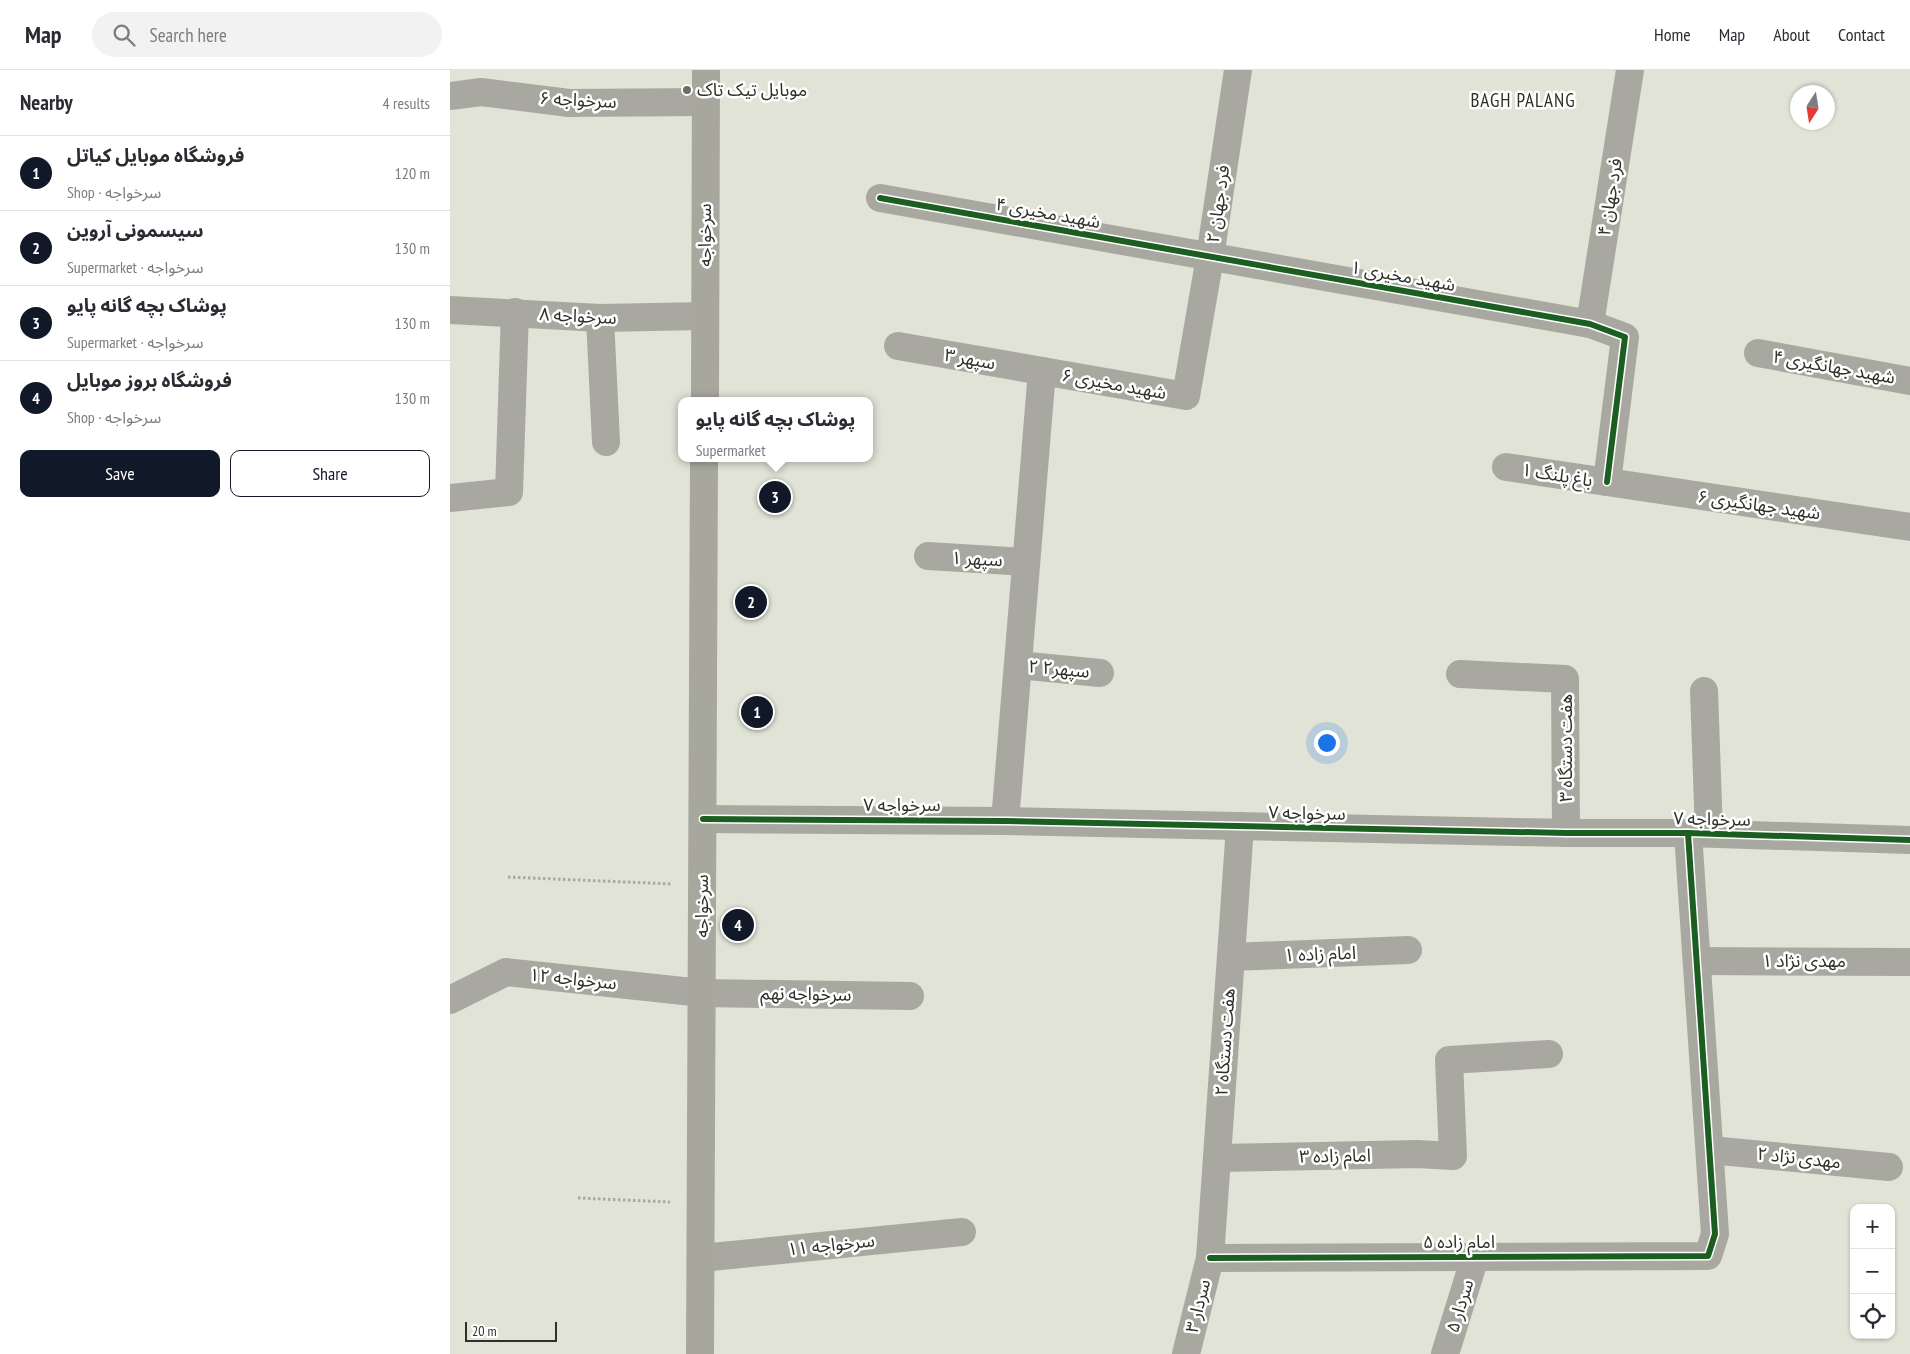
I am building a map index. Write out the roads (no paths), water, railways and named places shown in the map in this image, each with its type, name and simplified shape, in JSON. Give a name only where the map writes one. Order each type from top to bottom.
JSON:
[{"type":"main road","name":"سرخواجه","points":[[705,397],[706,70]]},
{"type":"main road","name":"سرخواجه","points":[[700,1354],[704,462]]},
{"type":"street","name":"۲ فرد جهان","points":[[1186,396],[1210,257],[1238,70]]},
{"type":"street","name":"۴ فرد جهان","points":[[1590,324],[1630,70]]},
{"type":"street","name":"سرخواجه ۶","points":[[450,96],[481,92],[569,103],[706,102]]},
{"type":"street","name":"۴ شهید مخیری","points":[[880,198],[1210,257]]},
{"type":"street","name":"شهید مخیری ۱","points":[[1210,257],[1590,324],[1625,337],[1607,482]]},
{"type":"street","name":"۸ سرخواجه","points":[[450,310],[600,318],[705,316]]},
{"type":"street","points":[[450,498],[509,492],[515,312]]},
{"type":"street","points":[[600,318],[606,442]]},
{"type":"street","name":"۳ سپهر","points":[[898,346],[1042,371]]},
{"type":"street","name":"۴ شهید جهانگیری","points":[[1758,353],[1910,380]]},
{"type":"street","name":"شهید مخیری ۶","points":[[1042,371],[1186,396]]},
{"type":"street","points":[[1005,821],[1042,371]]},
{"type":"street","name":"۱ باغ پلنگ","points":[[1506,467],[1607,482]]},
{"type":"street","name":"۶ شهید جهانگیری","points":[[1607,482],[1910,527]]},
{"type":"street","name":"۱ سپهر","points":[[928,556],[1026,562]]},
{"type":"street","name":"۲ سپهر۲","points":[[1018,665],[1100,673]]},
{"type":"street","name":"۳ هفت دستگاه","points":[[1460,674],[1565,679],[1566,834]]},
{"type":"street","points":[[1704,691],[1699,833],[1698,961],[1710,1150]]},
{"type":"street","name":"سرخواجه ۷","points":[[703,819],[1005,821],[1566,834],[1699,833],[1910,840]]},
{"type":"street","name":"هفت دستگاه ۲","points":[[1210,1258],[1240,826]]},
{"type":"street","name":"۱ امام زاده","points":[[1231,957],[1408,950]]},
{"type":"street","name":"۱ مهدی نژاد","points":[[1698,961],[1910,962]]},
{"type":"street","name":"۱۲ سرخواجه","points":[[450,1000],[506,972],[702,993]]},
{"type":"street","name":"سرخواجه نهم","points":[[702,993],[910,996]]},
{"type":"street","name":"۳ امام زاده","points":[[1217,1158],[1453,1156],[1448,1060],[1549,1054]]},
{"type":"street","name":"۲ مهدی نژاد","points":[[1710,1150],[1889,1167]]},
{"type":"street","name":"۵ امام زاده","points":[[1210,1258],[1708,1256],[1716,1234],[1710,1150]]},
{"type":"street","name":"۱۱ سرخواجه","points":[[701,1258],[962,1232]]},
{"type":"street","name":"۵ سردار","points":[[1445,1354],[1475,1257]]},
{"type":"street","name":"۳ سردار","points":[[1186,1354],[1210,1258]]},
{"type":"place","name":"موبایل تیک تاک","points":[[687,90]]},
{"type":"place","name":"پوشاک بچه گانه پایو","points":[[775,497]]},
{"type":"place","name":"سیسمونی آروین","points":[[751,602]]},
{"type":"place","name":"فروشگاه موبایل کیاتل","points":[[757,712]]},
{"type":"place","name":"فروشگاه بروز موبایل","points":[[738,925]]},
{"type":"district","name":"BAGH PALANG","points":[[1523,100]]}]
